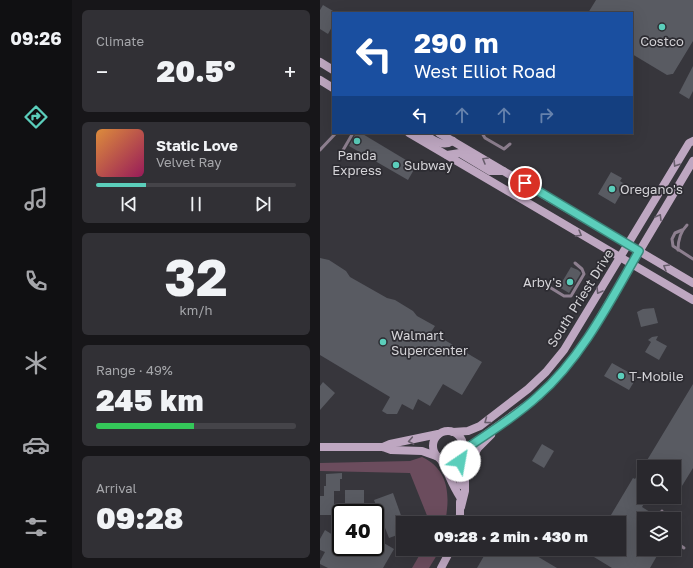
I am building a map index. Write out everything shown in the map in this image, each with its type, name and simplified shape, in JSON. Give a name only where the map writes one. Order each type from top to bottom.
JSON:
[{"type":"main road","points":[[320,62],[332,69]]},
{"type":"main road","points":[[320,80],[332,87]]},
{"type":"main road","points":[[412,134],[693,300]]},
{"type":"main road","points":[[424,134],[440,144],[453,141]]},
{"type":"main road","points":[[442,134],[693,282]]},
{"type":"main road","name":"South Priest Drive","points":[[453,432],[468,430],[480,426],[528,389],[546,372],[564,350],[689,143],[693,141]]},
{"type":"main road","points":[[447,155],[460,153],[490,171],[504,171]]},
{"type":"main road","name":"South Priest Drive","points":[[463,452],[543,392],[566,367],[580,348],[693,161]]},
{"type":"main road","points":[[543,392],[544,384],[561,362],[564,350]]},
{"type":"main road","points":[[459,516],[465,491],[465,478],[472,457],[478,448],[508,419]]},
{"type":"main road","points":[[383,447],[390,444],[448,431],[453,432],[460,437],[464,445],[459,471],[462,490],[460,497]]},
{"type":"main road","points":[[438,434],[433,442],[434,452],[447,469],[460,497],[461,507]]},
{"type":"main road","points":[[320,448],[383,447],[391,450],[422,451],[450,462],[459,458],[463,452]]},
{"type":"main road","points":[[441,568],[447,556]]},
{"type":"lane","points":[[320,150],[335,134]]},
{"type":"lane","points":[[338,157],[351,134]]},
{"type":"lane","points":[[483,134],[485,138],[501,148],[506,148],[510,144]]},
{"type":"lane","points":[[687,225],[682,230],[675,233],[672,239],[673,246],[693,259]]},
{"type":"lane","points":[[678,250],[678,241],[682,230]]},
{"type":"lane","points":[[546,285],[564,296],[571,296],[584,274],[582,269],[575,263]]},
{"type":"shaded area","points":[[422,457],[438,469],[446,485],[446,516],[427,516],[410,473],[320,471],[320,463],[410,461]]},
{"type":"shaded area","points":[[419,556],[436,556],[429,568],[412,568]]},
{"type":"building","name":"Costco","points":[[596,0],[693,0],[693,41],[673,74],[667,75],[633,55],[633,12],[589,12]]},
{"type":"building","points":[[323,5],[333,11],[332,27],[328,34],[320,29],[320,10]]},
{"type":"building","points":[[693,66],[693,91],[689,99],[679,93]]},
{"type":"building","points":[[355,134],[363,134],[416,166],[408,180],[349,146]]},
{"type":"building","name":"Oregano's","points":[[611,172],[622,178],[620,181],[626,185],[615,204],[598,194]]},
{"type":"building","name":"Walmart Supercenter","points":[[320,258],[329,260],[346,271],[350,277],[413,311],[417,316],[435,326],[431,332],[482,362],[462,395],[443,384],[430,406],[418,399],[413,410],[402,404],[397,414],[387,414],[382,411],[390,397],[320,355]]},
{"type":"building","name":"Arby's","points":[[571,267],[581,273],[569,293],[559,287]]},
{"type":"building","points":[[654,308],[658,323],[641,327],[637,312],[643,309]]},
{"type":"building","points":[[658,336],[656,340],[667,346],[659,360],[645,352],[651,342],[648,340],[652,337]]},
{"type":"building","name":"T-Mobile","points":[[612,363],[637,377],[629,390],[604,376]]},
{"type":"building","points":[[323,382],[335,393],[320,410],[320,386]]},
{"type":"building","points":[[693,384],[693,468],[681,488],[681,460],[647,460]]},
{"type":"building","points":[[542,444],[554,451],[544,468],[532,461]]},
{"type":"building","points":[[342,473],[342,479],[340,479],[340,491],[334,491],[332,515],[320,515],[320,496],[324,496],[326,474]]},
{"type":"building","points":[[637,476],[637,504],[644,504],[642,507],[650,512],[637,512],[637,556],[657,556],[650,568],[612,568],[592,556],[626,556],[626,516],[611,515],[633,478],[635,479]]},
{"type":"building","points":[[345,490],[364,490],[364,504],[345,504]]},
{"type":"building","points":[[393,493],[401,516],[396,516],[396,536],[389,538],[384,525],[384,504],[376,504],[374,500]]},
{"type":"building","points":[[325,530],[332,534],[332,556],[384,556],[384,543],[394,549],[383,568],[328,568],[320,564],[325,552],[320,550],[320,539]]},
{"type":"building","points":[[484,556],[537,556],[557,568],[477,568]]},
{"type":"place","name":"Costco","points":[[662,27]]},
{"type":"place","name":"Panda Express","points":[[357,141]]},
{"type":"place","name":"Subway","points":[[396,165]]},
{"type":"place","name":"Oregano's","points":[[612,189]]},
{"type":"place","name":"Arby's","points":[[570,282]]},
{"type":"place","name":"Walmart Supercenter","points":[[383,342]]},
{"type":"place","name":"T-Mobile","points":[[621,376]]},
{"type":"route","points":[[460,461],[464,450],[538,397],[566,367],[589,336],[639,251],[525,183]]}]
